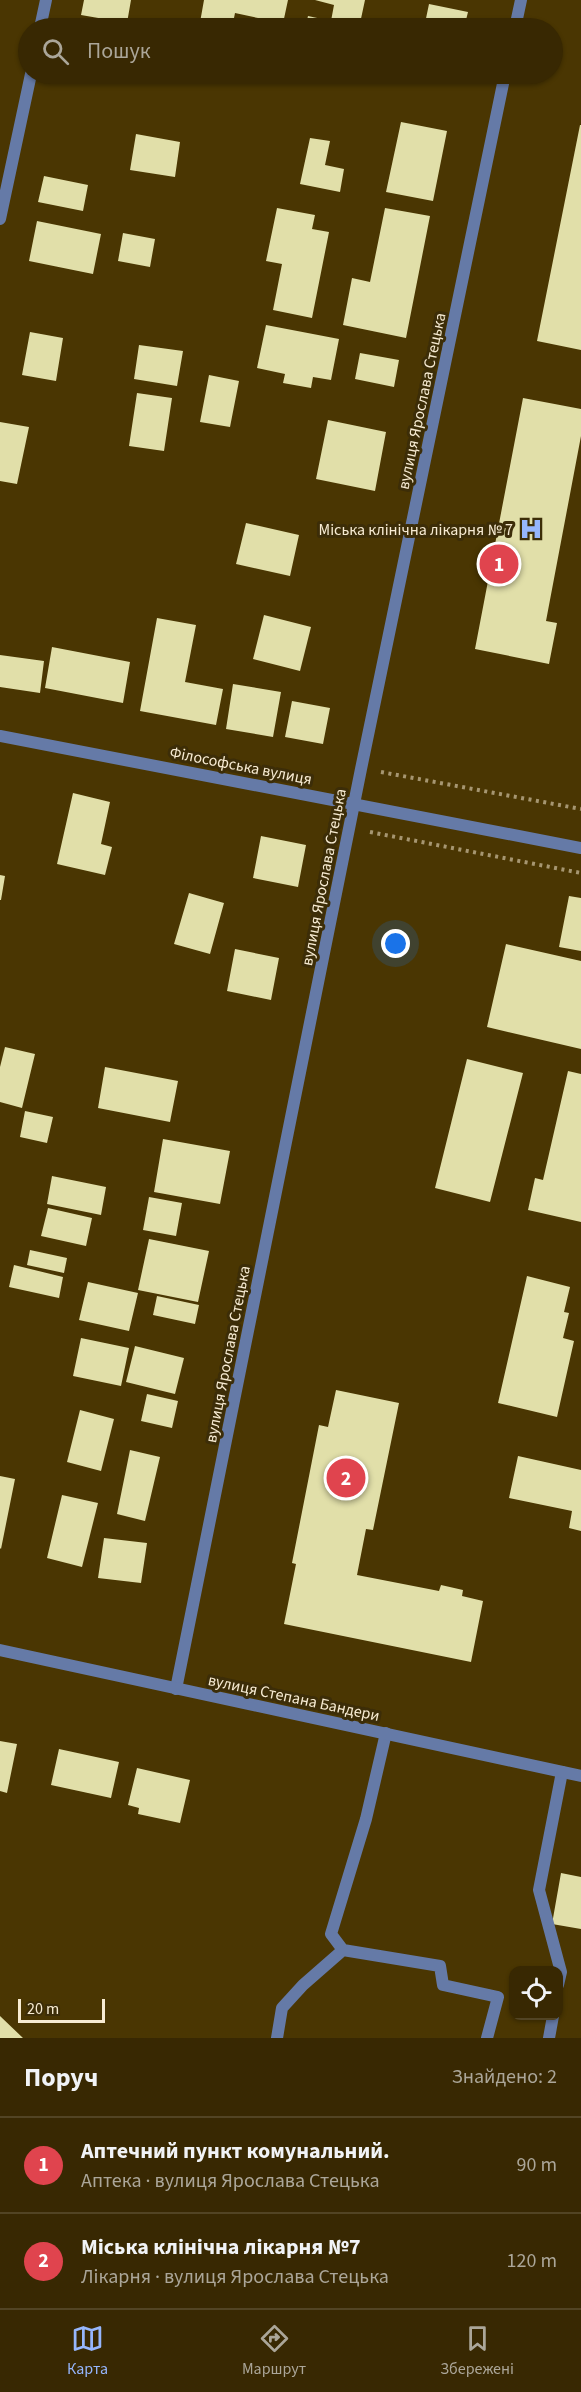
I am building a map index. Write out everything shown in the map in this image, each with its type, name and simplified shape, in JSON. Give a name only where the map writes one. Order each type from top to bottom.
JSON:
[{"type":"street","points":[[42,18],[46,0]]},
{"type":"street","points":[[516,18],[521,0]]},
{"type":"street","points":[[0,219],[29,84]]},
{"type":"street","name":"вулиця Ярослава Стецька","points":[[176,1689],[361,769],[503,84]]},
{"type":"street","name":"Філософська вулиця","points":[[0,736],[581,848]]},
{"type":"street","name":"вулиця Степана Бандери","points":[[0,1650],[581,1776]]},
{"type":"street","points":[[386,1733],[366,1819],[331,1935],[344,1950],[440,1966],[443,1985],[498,1997],[488,2038]]},
{"type":"street","points":[[559,1966],[539,1890],[562,1772]]},
{"type":"street","points":[[277,2038],[282,2008],[303,1985],[344,1950]]},
{"type":"street","points":[[549,2038],[552,2020]]},
{"type":"path","points":[[361,769],[581,809]]},
{"type":"path","points":[[349,828],[581,873]]},
{"type":"building","points":[[84,0],[131,0],[128,18],[98,18],[81,15]]},
{"type":"building","points":[[204,0],[288,0],[284,18],[258,18],[235,13],[234,18],[201,18]]},
{"type":"building","points":[[315,0],[365,0],[361,18],[332,18],[334,5]]},
{"type":"building","points":[[429,4],[468,12],[466,18],[426,18]]},
{"type":"building","points":[[401,122],[447,131],[433,201],[386,192]]},
{"type":"building","points":[[581,125],[581,350],[537,341]]},
{"type":"building","points":[[136,134],[180,142],[175,177],[130,170]]},
{"type":"building","points":[[310,138],[330,141],[325,165],[344,169],[340,192],[300,184]]},
{"type":"building","points":[[44,176],[88,185],[83,211],[38,202]]},
{"type":"building","points":[[277,208],[315,215],[312,229],[329,232],[312,318],[273,310],[282,264],[266,261]]},
{"type":"building","points":[[385,208],[430,216],[406,338],[343,325],[352,278],[370,282]]},
{"type":"building","points":[[37,221],[101,234],[93,274],[29,261]]},
{"type":"building","points":[[123,233],[155,239],[150,267],[118,261]]},
{"type":"building","points":[[266,325],[339,339],[331,380],[313,377],[311,388],[283,383],[285,374],[257,368]]},
{"type":"building","points":[[30,332],[63,338],[56,381],[22,375]]},
{"type":"building","points":[[139,345],[183,351],[177,386],[134,379]]},
{"type":"building","points":[[360,353],[399,360],[394,387],[355,379]]},
{"type":"building","points":[[209,375],[239,381],[230,427],[200,422]]},
{"type":"building","points":[[137,393],[172,398],[164,451],[129,446]]},
{"type":"building","name":"Міська клінічна лікарня № 7","points":[[523,398],[581,409],[581,436],[546,621],[557,623],[549,664],[475,649]]},
{"type":"building","points":[[328,420],[386,432],[375,491],[316,479]]},
{"type":"building","points":[[0,422],[29,427],[17,484],[0,481]]},
{"type":"building","points":[[246,523],[299,535],[290,576],[236,564]]},
{"type":"building","points":[[264,615],[311,627],[300,671],[253,659]]},
{"type":"building","points":[[157,618],[196,625],[185,682],[223,689],[216,725],[140,711]]},
{"type":"building","points":[[52,647],[130,662],[123,703],[45,688]]},
{"type":"building","points":[[0,655],[44,661],[40,693],[0,687]]},
{"type":"building","points":[[233,684],[281,692],[273,737],[226,729]]},
{"type":"building","points":[[292,701],[330,708],[323,744],[285,737]]},
{"type":"building","points":[[73,793],[110,802],[101,844],[112,847],[105,875],[57,864]]},
{"type":"building","points":[[261,836],[306,845],[298,887],[253,878]]},
{"type":"building","points":[[0,875],[5,876],[1,900],[0,900]]},
{"type":"building","points":[[189,893],[224,903],[210,954],[174,944]]},
{"type":"building","points":[[569,896],[581,898],[581,951],[559,947]]},
{"type":"building","points":[[506,944],[581,961],[581,1049],[487,1027]]},
{"type":"building","points":[[235,949],[279,958],[271,1000],[227,991]]},
{"type":"building","points":[[5,1047],[35,1054],[22,1108],[0,1102],[0,1067]]},
{"type":"building","points":[[467,1059],[523,1073],[490,1202],[435,1188]]},
{"type":"building","points":[[105,1067],[178,1081],[170,1122],[98,1108]]},
{"type":"building","points":[[568,1071],[581,1074],[581,1222],[528,1210],[535,1178],[543,1180]]},
{"type":"building","points":[[25,1111],[53,1117],[47,1143],[20,1137]]},
{"type":"building","points":[[163,1139],[230,1151],[220,1204],[154,1192]]},
{"type":"building","points":[[52,1176],[106,1187],[101,1215],[47,1204]]},
{"type":"building","points":[[149,1197],[182,1203],[176,1236],[143,1230]]},
{"type":"building","points":[[48,1208],[92,1218],[86,1246],[41,1236]]},
{"type":"building","points":[[149,1239],[209,1251],[198,1302],[138,1290]]},
{"type":"building","points":[[30,1250],[67,1258],[64,1273],[27,1265]]},
{"type":"building","points":[[14,1265],[63,1277],[59,1298],[9,1287]]},
{"type":"building","points":[[527,1276],[570,1287],[564,1312],[569,1313],[563,1338],[574,1341],[557,1417],[498,1403]]},
{"type":"building","points":[[88,1282],[138,1293],[129,1331],[79,1320]]},
{"type":"building","points":[[157,1296],[199,1305],[195,1324],[153,1315]]},
{"type":"building","points":[[81,1338],[129,1348],[121,1386],[73,1376]]},
{"type":"building","points":[[135,1346],[184,1358],[175,1394],[126,1382]]},
{"type":"building","points":[[336,1390],[399,1403],[373,1530],[366,1529],[357,1575],[439,1591],[441,1585],[463,1590],[462,1596],[483,1601],[471,1662],[284,1624],[296,1564],[292,1563],[319,1425],[328,1427]]},
{"type":"building","points":[[147,1394],[178,1401],[172,1428],[141,1421]]},
{"type":"building","points":[[80,1410],[114,1419],[101,1471],[67,1462]]},
{"type":"building","points":[[130,1450],[160,1457],[145,1521],[117,1514]]},
{"type":"building","points":[[518,1456],[581,1470],[581,1531],[569,1528],[572,1511],[509,1498]]},
{"type":"building","points":[[0,1476],[15,1479],[1,1549],[0,1548]]},
{"type":"building","points":[[62,1495],[98,1503],[82,1567],[47,1558]]},
{"type":"building","points":[[104,1538],[147,1543],[141,1583],[98,1578]]},
{"type":"building","points":[[0,1741],[17,1744],[7,1793],[0,1791]]},
{"type":"building","points":[[59,1749],[119,1762],[111,1798],[51,1785]]},
{"type":"building","points":[[137,1768],[190,1780],[180,1823],[138,1814],[139,1808],[128,1805]]},
{"type":"building","points":[[561,1873],[581,1877],[581,1929],[552,1924]]},
{"type":"building","points":[[0,2016],[23,2038],[0,2038]]},
{"type":"place","name":"Міська клінічна лікарня № 7","points":[[531,529]]},
{"type":"place","name":"Аптечний пункт комунальний.","points":[[499,564]]},
{"type":"place","name":"Міська клінічна лікарня №7","points":[[346,1478]]}]
